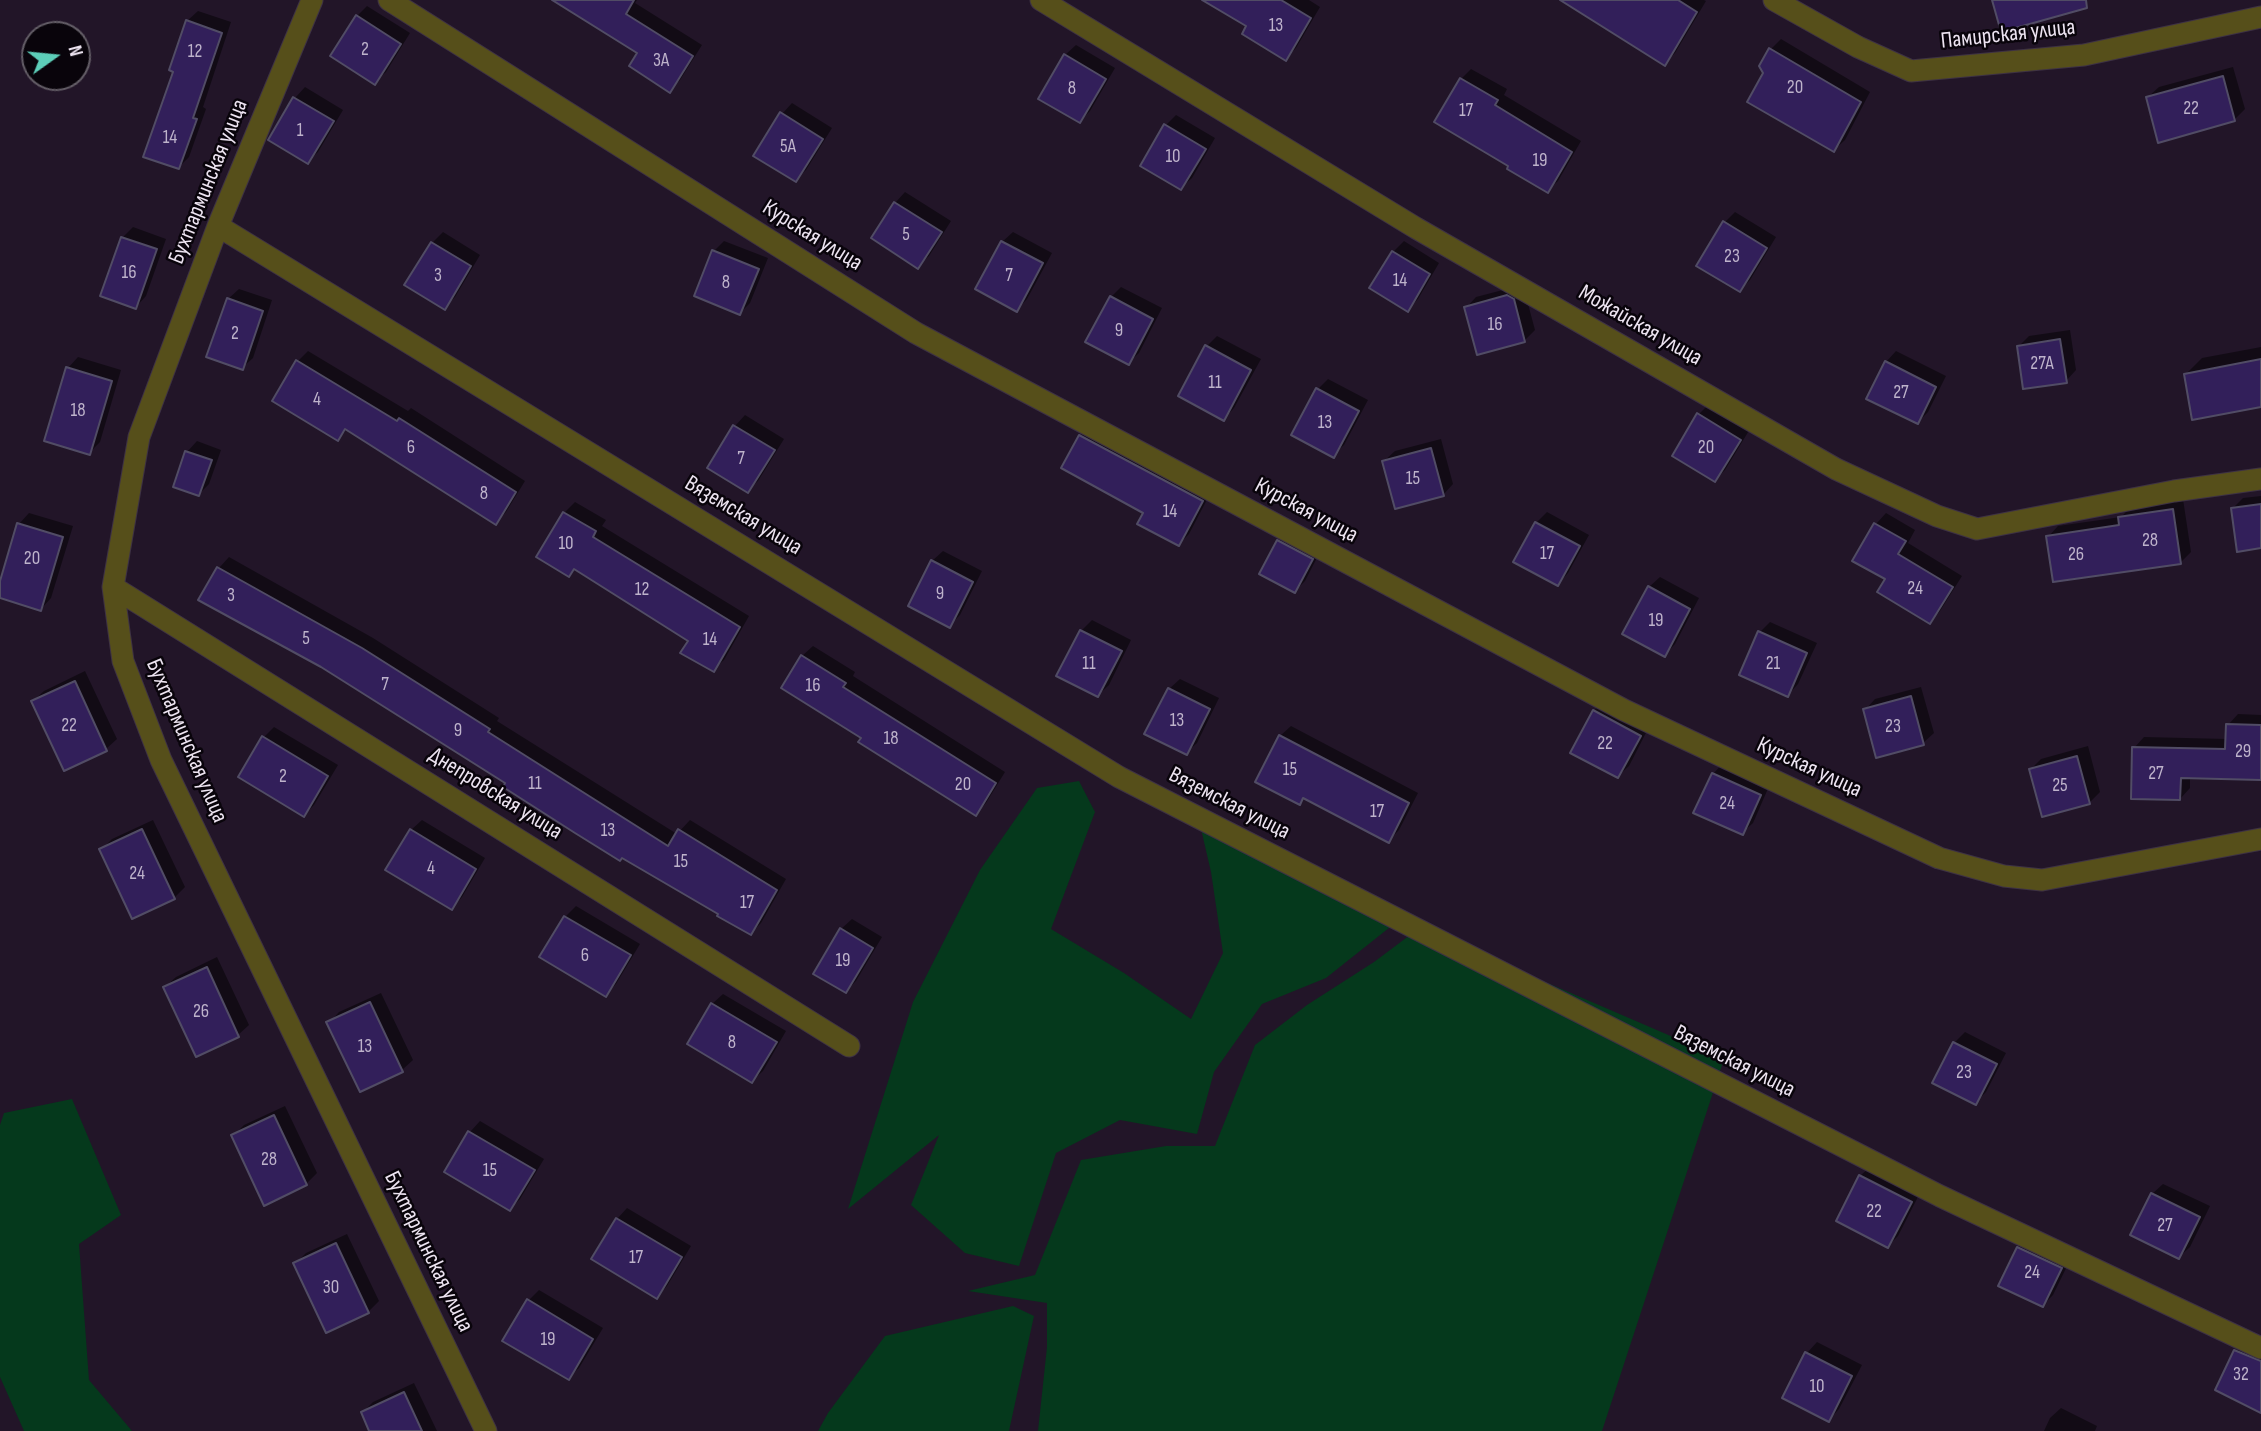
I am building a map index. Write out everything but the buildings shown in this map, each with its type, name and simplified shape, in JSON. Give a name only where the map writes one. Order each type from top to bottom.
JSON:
[{"type":"street","name":"Бухтарминская улица","points":[[312,0],[218,226],[139,436],[113,587],[123,661],[161,760],[486,1431]]},
{"type":"street","name":"Курская улица","points":[[389,0],[916,333],[1624,710],[1940,858],[2004,876],[2042,880],[2261,839]]},
{"type":"street","name":"Можайская улица","points":[[1041,0],[1428,235],[1836,469],[1937,516],[1977,528],[2174,491],[2261,479]]},
{"type":"street","name":"Памирская улица","points":[[1774,0],[1858,47],[1911,71],[2084,55],[2261,17]]},
{"type":"street","name":"Вяземская улица","points":[[218,226],[1119,777],[1940,1196],[2261,1348]]},
{"type":"street","name":"Днепровская улица","points":[[113,587],[849,1046]]},
{"type":"green space","points":[[1079,781],[1095,812],[1051,929],[1124,973],[1191,1019],[1223,953],[1211,872],[1198,816],[1399,920],[1326,978],[1262,1004],[1214,1072],[1197,1134],[1120,1120],[1056,1153],[1019,1266],[965,1253],[911,1205],[939,1135],[848,1209],[913,1002],[980,870],[1037,788]]},
{"type":"green space","points":[[1414,932],[1455,943],[1724,1059],[1602,1431],[1038,1431],[1047,1347],[1047,1303],[968,1291],[1035,1275],[1081,1160],[1166,1146],[1215,1146],[1255,1045],[1307,1005],[1374,962]]},
{"type":"green space","points":[[72,1099],[121,1215],[79,1244],[89,1380],[132,1431],[24,1431],[0,1377],[0,1125],[4,1113]]},
{"type":"green space","points":[[1013,1306],[1034,1316],[1009,1431],[818,1431],[828,1413],[885,1336]]}]
